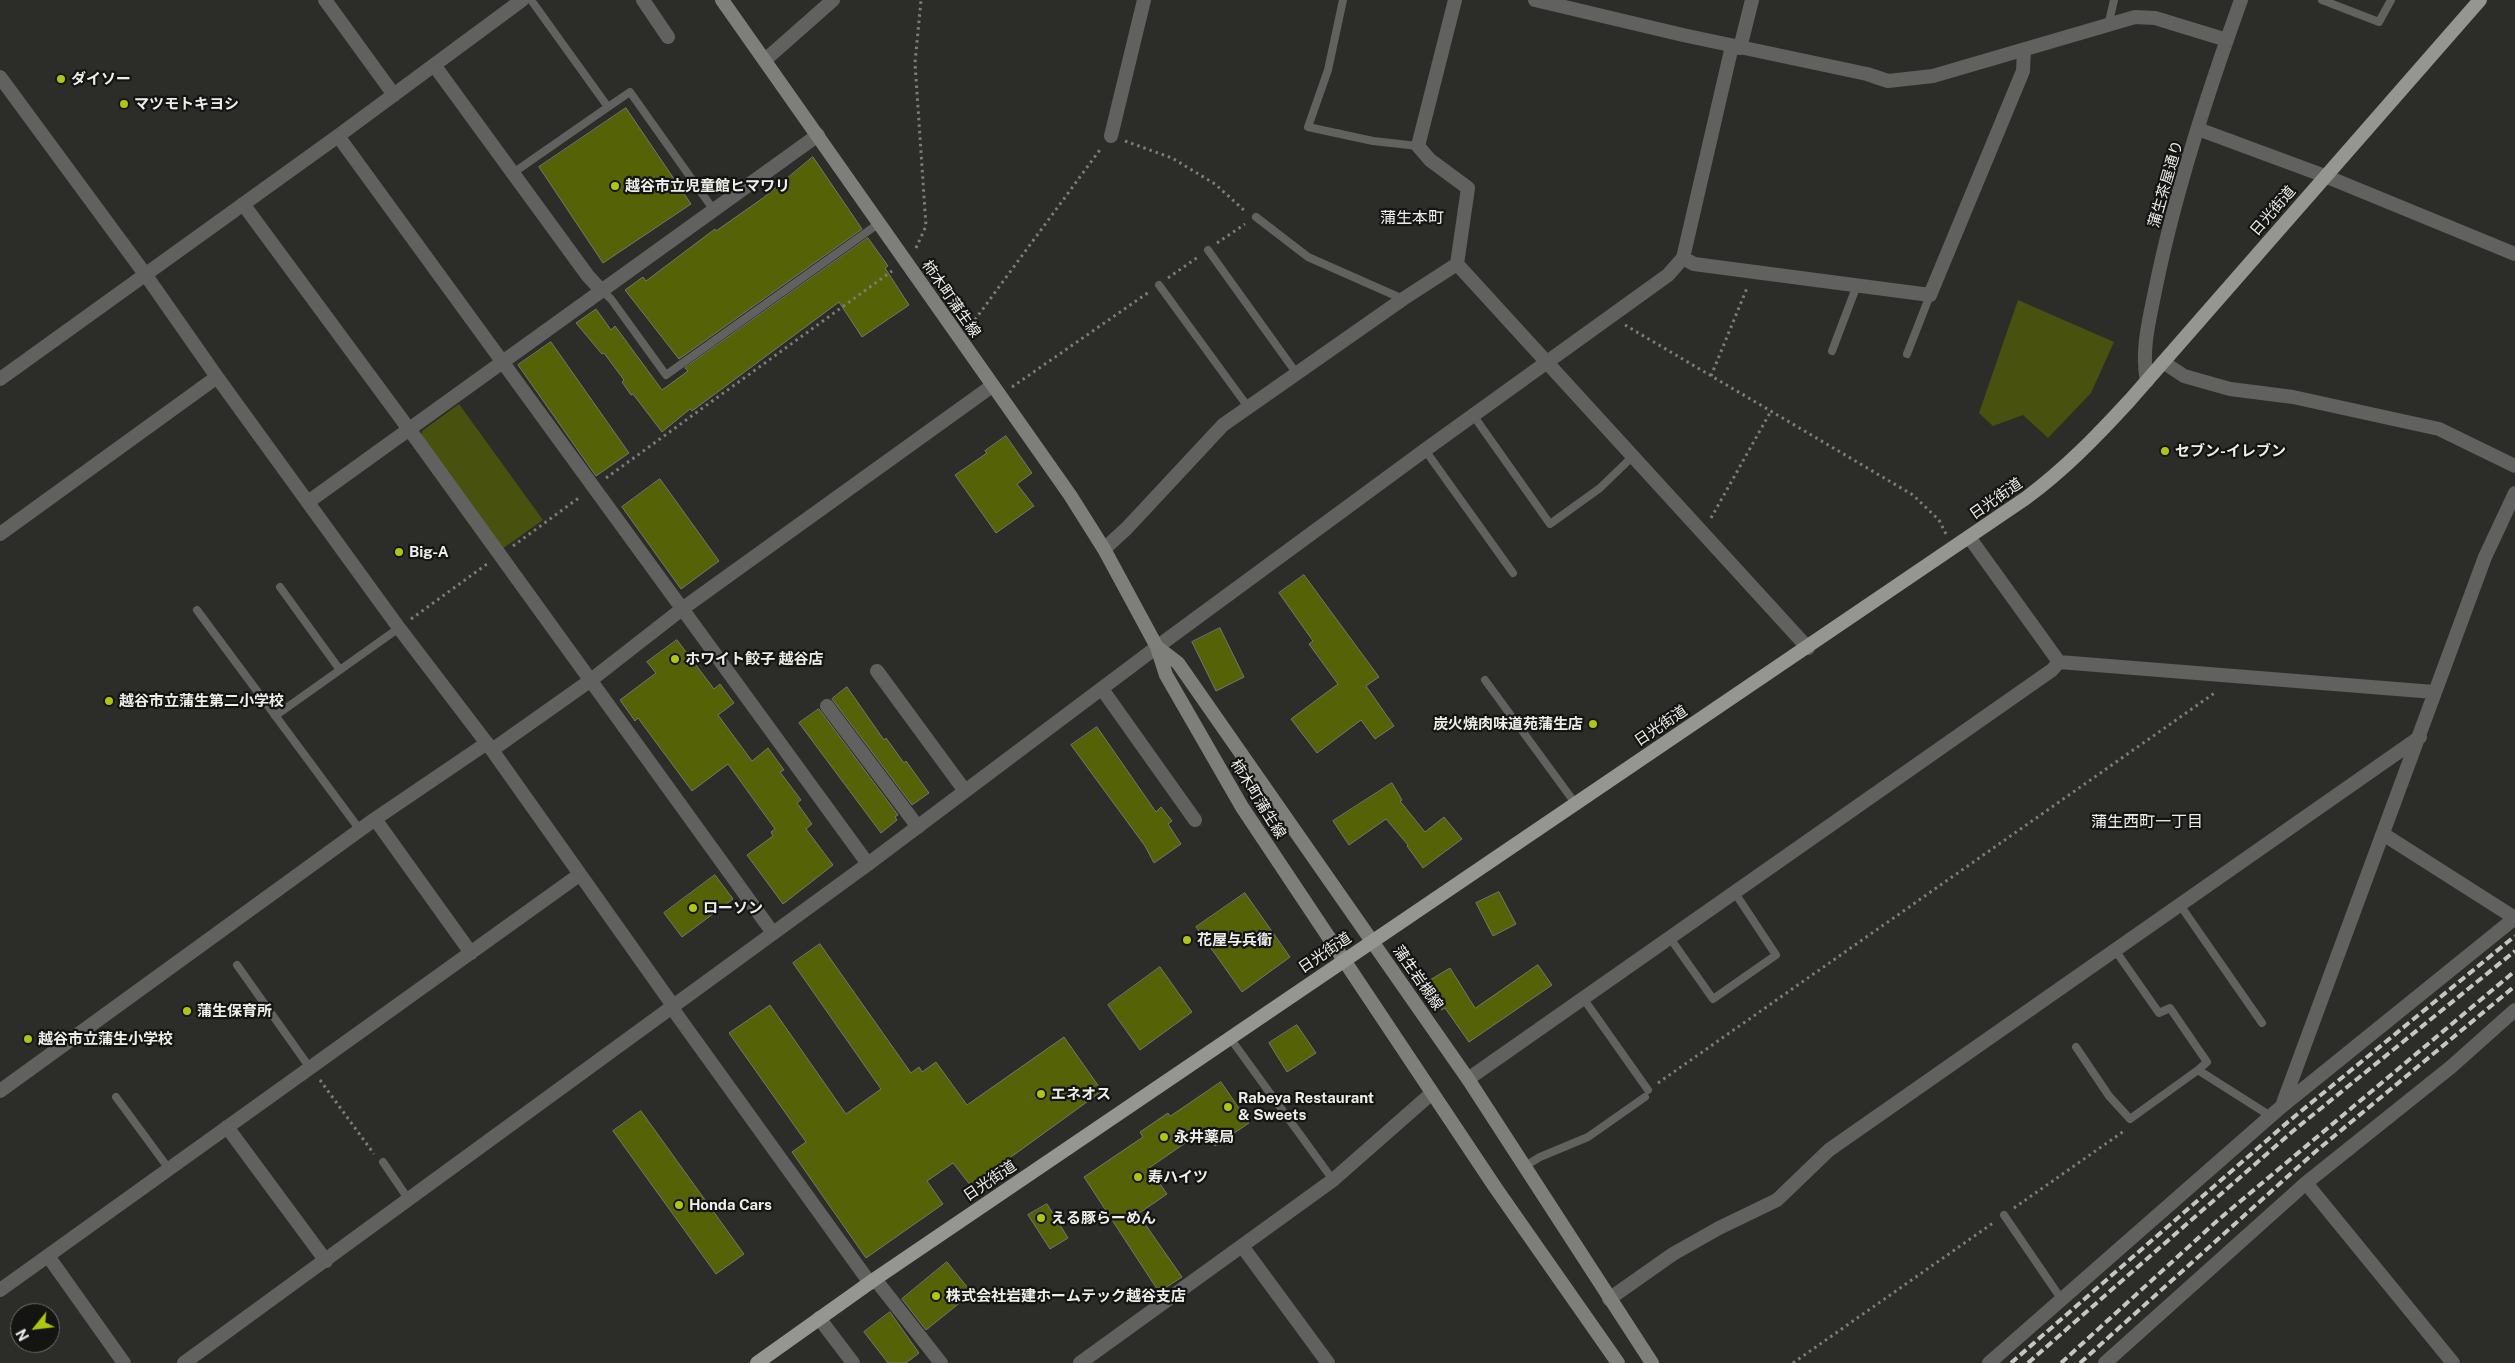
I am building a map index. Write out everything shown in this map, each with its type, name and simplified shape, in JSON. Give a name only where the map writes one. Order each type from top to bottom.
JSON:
[{"type":"main road","name":"柿木町蒲生線","points":[[722,0],[1070,495],[1104,549],[1143,624]]},
{"type":"main road","name":"日光街道","points":[[757,1363],[872,1281],[1575,803],[1808,648],[2026,498],[2068,465],[2163,362],[2480,0]]},
{"type":"main road","name":"蒲生岩槻線","points":[[1143,624],[1157,647],[1178,663],[1373,941],[1468,1079],[1652,1363]]},
{"type":"main road","name":"柿木町蒲生線","points":[[1157,647],[1166,675],[1237,798],[1344,960]]},
{"type":"main road","points":[[1344,960],[1494,1187],[1618,1363]]},
{"type":"street","points":[[325,0],[394,95]]},
{"type":"street","points":[[0,379],[338,136],[522,0]]},
{"type":"street","points":[[643,0],[668,37]]},
{"type":"street","points":[[765,60],[833,0]]},
{"type":"street","points":[[1110,136],[1144,0]]},
{"type":"street","points":[[1104,549],[1126,530],[1223,425],[1402,299],[1457,264],[1468,188],[1430,160],[1418,146],[1455,0]]},
{"type":"street","points":[[1535,0],[1736,47],[1867,74],[1888,81],[1933,76],[2135,17],[2155,18],[2227,40]]},
{"type":"street","points":[[184,1363],[868,864],[1157,647],[1425,450],[1668,275],[1683,258],[1736,47],[1752,0]]},
{"type":"street","name":"蒲生茶屋通り","points":[[2146,381],[2144,353],[2158,280],[2176,203],[2198,129],[2241,0]]},
{"type":"street","points":[[1683,258],[1694,264],[1930,295],[2023,71],[2024,50]]},
{"type":"street","points":[[434,65],[588,276],[600,289]]},
{"type":"street","points":[[0,77],[145,274],[217,377],[399,628],[489,746],[673,1007],[872,1281],[941,1363]]},
{"type":"street","points":[[2198,129],[2325,176],[2515,254]]},
{"type":"street","points":[[308,502],[600,289],[818,135]]},
{"type":"street","points":[[338,136],[868,864]]},
{"type":"street","points":[[243,204],[591,680],[773,933]]},
{"type":"street","points":[[1457,264],[1632,458],[1808,648]]},
{"type":"street","points":[[2163,362],[2184,376],[2230,389],[2293,397],[2439,429],[2515,466]]},
{"type":"street","points":[[0,534],[217,377]]},
{"type":"street","points":[[0,1090],[375,819],[591,680],[682,609],[992,386]]},
{"type":"street","points":[[2277,1112],[2420,737],[2434,692],[2485,557],[2515,494]]},
{"type":"street","points":[[1970,537],[2059,662],[2434,692]]},
{"type":"street","points":[[1468,1079],[2052,670],[2059,662]]},
{"type":"street","points":[[877,671],[965,792]]},
{"type":"street","points":[[1102,689],[1195,820]]},
{"type":"street","points":[[827,706],[918,827]]},
{"type":"street","points":[[1609,1299],[1673,1254],[1719,1228],[1777,1200],[1829,1150],[2420,737]]},
{"type":"street","points":[[375,819],[471,953]]},
{"type":"street","points":[[1989,1363],[2277,1112],[2515,918],[2383,834]]},
{"type":"street","points":[[0,1290],[579,875]]},
{"type":"street","points":[[2106,1363],[2306,1182],[2451,1067],[2515,1010]]},
{"type":"street","points":[[1080,1363],[1333,1180],[1432,1092]]},
{"type":"street","points":[[227,1128],[326,1260]]},
{"type":"street","points":[[2306,1182],[2453,1363]]},
{"type":"street","points":[[1242,1246],[1328,1363]]},
{"type":"street","points":[[48,1256],[124,1363]]},
{"type":"street","points":[[819,1318],[853,1363]]},
{"type":"lane","points":[[531,0],[608,107]]},
{"type":"lane","points":[[1343,0],[1328,70],[1308,128],[1418,146]]},
{"type":"lane","points":[[2108,26],[2114,0]]},
{"type":"lane","points":[[2322,0],[2379,22],[2391,0]]},
{"type":"lane","points":[[513,173],[630,92],[713,209]]},
{"type":"lane","points":[[1256,217],[1308,257],[1402,299]]},
{"type":"lane","points":[[600,289],[611,299],[666,375],[878,224]]},
{"type":"lane","points":[[1208,250],[1297,374]]},
{"type":"lane","points":[[1159,285],[1248,407]]},
{"type":"lane","points":[[1832,351],[1857,285]]},
{"type":"lane","points":[[1907,354],[1930,295]]},
{"type":"lane","points":[[1473,415],[1550,524],[1600,488],[1632,458]]},
{"type":"lane","points":[[1425,450],[1513,573]]},
{"type":"lane","points":[[280,587],[340,670]]},
{"type":"lane","points":[[196,610],[360,830]]},
{"type":"lane","points":[[274,716],[399,628]]},
{"type":"lane","points":[[1485,680],[1575,803]]},
{"type":"lane","points":[[1670,938],[1713,1000],[1776,955],[1735,892]]},
{"type":"lane","points":[[2180,905],[2262,1023]]},
{"type":"lane","points":[[2076,1047],[2109,1096],[2130,1120],[2207,1062],[2170,1008],[2159,1013],[2115,950]]},
{"type":"lane","points":[[237,965],[310,1068]]},
{"type":"lane","points":[[1525,1166],[1540,1157],[1588,1137],[1646,1094],[1583,998]]},
{"type":"lane","points":[[1230,1038],[1333,1180]]},
{"type":"lane","points":[[2198,1070],[2277,1112]]},
{"type":"lane","points":[[116,1097],[169,1169]]},
{"type":"lane","points":[[382,1162],[409,1200]]},
{"type":"lane","points":[[2004,1215],[2062,1300]]},
{"type":"path","points":[[913,250],[917,246],[926,226],[915,63],[921,0]]},
{"type":"path","points":[[960,340],[1110,136],[1172,158],[1215,184],[1256,217],[1012,387]]},
{"type":"path","points":[[399,628],[905,262]]},
{"type":"path","points":[[1711,376],[1754,271]]},
{"type":"path","points":[[1610,316],[1913,495],[1939,520],[1955,546]]},
{"type":"path","points":[[1702,534],[1771,411]]},
{"type":"path","points":[[1646,1094],[2205,699],[2241,677]]},
{"type":"path","points":[[310,1068],[380,1163],[382,1162]]},
{"type":"path","points":[[1793,1363],[2128,1128],[2130,1120]]},
{"type":"green space","points":[[2018,300],[2114,342],[2091,393],[2048,438],[2023,415],[1993,426],[1979,413]]},
{"type":"green space","points":[[459,404],[543,520],[502,549],[421,438],[422,431]]},
{"type":"building","name":"越谷市立児童館ヒマワリ","points":[[626,108],[691,204],[603,263],[539,167]]},
{"type":"building","points":[[813,157],[862,229],[679,359],[625,290],[643,277],[646,281],[715,229],[716,231],[763,198]]},
{"type":"building","points":[[868,238],[888,266],[885,268],[909,305],[862,337],[839,302],[692,411],[690,409],[662,432],[633,394],[631,395],[622,382],[624,380],[604,353],[602,354],[576,323],[596,309],[611,330],[615,326],[662,390],[688,371],[685,368]]},
{"type":"building","points":[[551,342],[629,453],[596,476],[518,365]]},
{"type":"building","points":[[1006,436],[1032,473],[1017,484],[1034,506],[996,533],[955,475],[987,453],[985,451]]},
{"type":"building","points":[[660,479],[719,561],[681,589],[622,507]]},
{"type":"building","points":[[1304,575],[1379,677],[1366,686],[1394,726],[1375,739],[1361,720],[1317,753],[1291,719],[1338,684],[1309,644],[1313,641],[1279,593]]},
{"type":"building","points":[[1220,628],[1244,677],[1216,691],[1192,642]]},
{"type":"building","points":[[677,640],[714,689],[720,684],[734,703],[718,715],[752,761],[768,748],[784,770],[780,772],[801,800],[797,803],[812,824],[806,829],[833,865],[783,904],[747,855],[773,836],[771,832],[775,829],[728,764],[692,791],[638,718],[635,721],[620,700],[656,673],[647,662]]},
{"type":"building","points":[[847,687],[884,740],[886,738],[904,763],[906,761],[929,793],[912,805],[832,699]]},
{"type":"building","points":[[819,709],[898,815],[895,817],[897,820],[881,833],[799,723]]},
{"type":"building","points":[[1097,727],[1156,812],[1161,807],[1172,821],[1168,824],[1181,844],[1154,863],[1145,846],[1071,745]]},
{"type":"building","points":[[1392,783],[1402,800],[1400,801],[1425,832],[1444,817],[1462,839],[1423,868],[1408,845],[1386,819],[1349,845],[1333,821]]},
{"type":"building","points":[[715,875],[733,899],[682,937],[664,913]]},
{"type":"building","points":[[1499,892],[1516,924],[1493,936],[1476,903]]},
{"type":"building","points":[[1245,893],[1290,957],[1242,992],[1196,927]]},
{"type":"building","points":[[820,944],[911,1073],[919,1067],[922,1072],[936,1062],[967,1105],[1064,1037],[1102,1091],[971,1186],[953,1163],[927,1181],[943,1204],[866,1258],[792,1152],[806,1142],[729,1033],[770,1005],[846,1114],[881,1089],[793,963]]},
{"type":"building","points":[[1538,965],[1552,985],[1469,1042],[1445,1008],[1441,1010],[1425,983],[1450,968],[1475,1008]]},
{"type":"building","points":[[1160,967],[1192,1012],[1140,1050],[1108,1005]]},
{"type":"building","points":[[1297,1025],[1316,1053],[1287,1072],[1269,1043]]},
{"type":"building","points":[[1221,1082],[1249,1123],[1215,1146],[1204,1130],[1149,1168],[1167,1194],[1138,1214],[1182,1277],[1159,1292],[1084,1177],[1143,1137],[1140,1132],[1168,1113],[1170,1116]]},
{"type":"building","points":[[641,1111],[744,1254],[716,1274],[613,1131]]},
{"type":"building","points":[[1047,1204],[1068,1238],[1050,1249],[1028,1215]]},
{"type":"building","name":"株式会社岩建ホームテック越谷支店","points":[[947,1262],[972,1293],[926,1330],[902,1299]]},
{"type":"building","points":[[890,1312],[919,1353],[906,1363],[888,1363],[864,1332]]},
{"type":"railway","points":[[2011,1363],[2289,1121],[2515,936]]},
{"type":"railway","points":[[2028,1363],[2293,1131],[2515,951]]},
{"type":"railway","points":[[2061,1363],[2218,1220],[2515,971]]},
{"type":"railway","points":[[2080,1363],[2315,1152],[2515,986]]},
{"type":"place","name":"ダイソー","points":[[61,79]]},
{"type":"place","name":"マツモトキヨシ","points":[[124,104]]},
{"type":"place","name":"越谷市立児童館ヒマワリ","points":[[615,186]]},
{"type":"place","name":"セブン-イレブン","points":[[2165,451]]},
{"type":"place","name":"Big-A","points":[[399,552]]},
{"type":"place","name":"ホワイト餃子 越谷店","points":[[675,659]]},
{"type":"place","name":"越谷市立蒲生第二小学校","points":[[109,701]]},
{"type":"place","name":"炭火焼肉味道苑蒲生店","points":[[1593,724]]},
{"type":"place","name":"ローソン","points":[[693,908]]},
{"type":"place","name":"花屋与兵衛","points":[[1187,940]]},
{"type":"place","name":"蒲生保育所","points":[[187,1011]]},
{"type":"place","name":"越谷市立蒲生小学校","points":[[28,1039]]},
{"type":"place","name":"エネオス","points":[[1041,1094]]},
{"type":"place","name":"Rabeya Restaurant & Sweets","points":[[1228,1107]]},
{"type":"place","name":"永井薬局","points":[[1164,1137]]},
{"type":"place","name":"寿ハイツ","points":[[1138,1177]]},
{"type":"place","name":"Honda Cars","points":[[679,1205]]},
{"type":"place","name":"える豚らーめん","points":[[1041,1218]]},
{"type":"place","name":"株式会社岩建ホームテック越谷支店","points":[[936,1296]]},
{"type":"district","name":"蒲生本町","points":[[1412,218]]},
{"type":"district","name":"蒲生西町一丁目","points":[[2147,822]]}]
